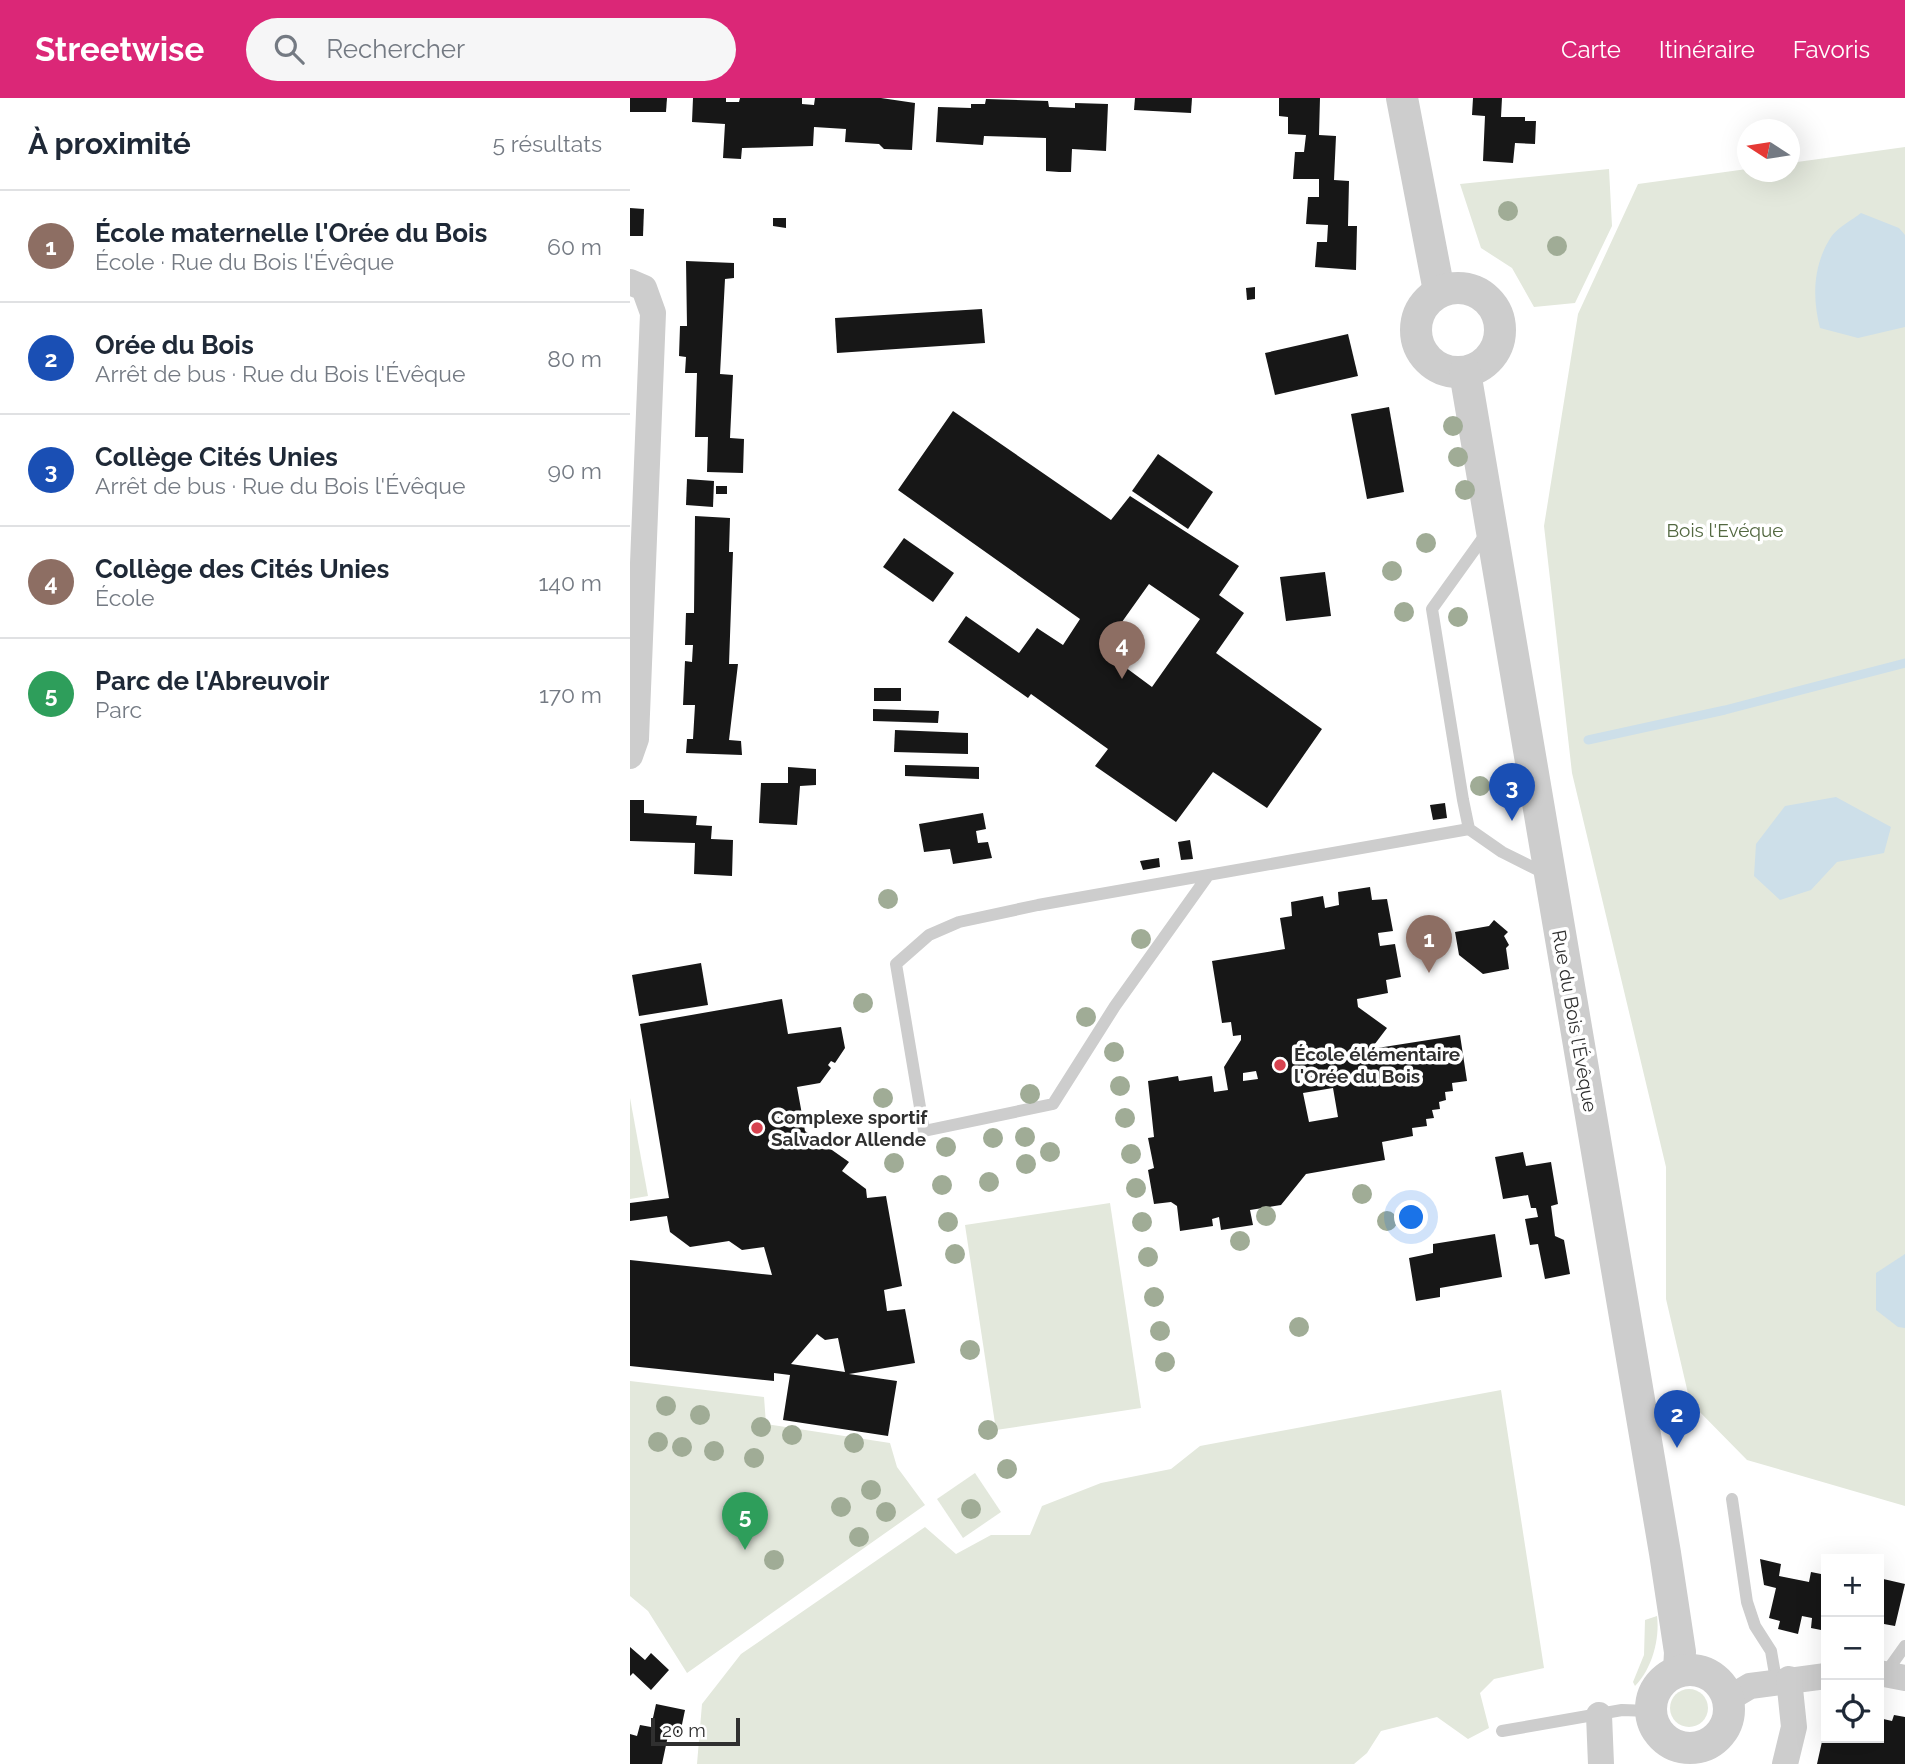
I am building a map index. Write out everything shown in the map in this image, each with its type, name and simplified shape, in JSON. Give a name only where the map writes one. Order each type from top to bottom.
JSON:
[{"type":"street","points":[[1402,98],[1439,291]]},
{"type":"street","points":[[630,282],[643,288],[653,313],[636,738],[630,756]]},
{"type":"street","points":[[1468,288],[1481,294],[1498,317],[1500,331],[1490,358],[1479,367],[1465,372],[1438,368],[1420,349],[1416,323],[1428,299],[1439,291],[1468,288]]},
{"type":"street","name":"Rue du Bois l'Évêque","points":[[1465,372],[1665,1553],[1681,1653],[1679,1671]]},
{"type":"street","points":[[1679,1671],[1703,1672],[1723,1687],[1728,1699],[1727,1721],[1722,1732],[1696,1756],[1664,1739],[1652,1721],[1651,1700],[1661,1682],[1679,1671]]},
{"type":"street","points":[[1728,1699],[1750,1686],[1782,1679],[1821,1676]]},
{"type":"street","points":[[1782,1679],[1794,1727],[1785,1764]]},
{"type":"street","points":[[1599,1715],[1601,1764]]},
{"type":"lane","points":[[1469,829],[1432,609],[1492,525]]},
{"type":"lane","points":[[1207,877],[1115,1006],[1053,1104],[924,1131],[896,964],[929,935],[959,922],[1038,905],[1469,829],[1502,852],[1551,876]]},
{"type":"lane","points":[[1732,1499],[1747,1602],[1755,1626],[1771,1651],[1782,1679]]},
{"type":"lane","points":[[1889,1675],[1905,1646]]},
{"type":"lane","points":[[1502,1731],[1622,1710],[1650,1711]]},
{"type":"green space","name":"Bois l'Evéque","points":[[1905,147],[1905,1506],[1747,1460],[1690,1402],[1666,1299],[1666,1167],[1572,773],[1544,526],[1578,314],[1638,184],[1737,170],[1737,182],[1800,182],[1800,162]]},
{"type":"green space","points":[[1609,169],[1612,226],[1575,303],[1534,307],[1512,268],[1481,248],[1460,184]]},
{"type":"green space","points":[[630,1098],[648,1196],[630,1199]]},
{"type":"green space","points":[[1110,1203],[1141,1408],[996,1430],[965,1225]]},
{"type":"green space","points":[[630,1381],[764,1397],[766,1424],[890,1443],[897,1467],[925,1505],[687,1673],[648,1611],[630,1596]]},
{"type":"green space","points":[[1501,1390],[1544,1668],[1494,1679],[1480,1693],[1489,1728],[1468,1739],[1437,1717],[1381,1731],[1367,1753],[1354,1764],[697,1764],[702,1704],[741,1654],[925,1527],[956,1554],[991,1535],[1030,1535],[1042,1506],[1101,1483],[1171,1469],[1200,1446]]},
{"type":"green space","points":[[975,1473],[1001,1512],[963,1538],[937,1499]]},
{"type":"green space","points":[[1657,1616],[1654,1653],[1635,1686],[1633,1682],[1644,1655],[1645,1620]]},
{"type":"green space","points":[[1689,1689],[1703,1694],[1708,1708],[1703,1722],[1689,1727],[1675,1722],[1670,1708],[1675,1694]]},
{"type":"water","points":[[1861,213],[1899,228],[1905,235],[1905,327],[1858,338],[1820,328],[1815,293],[1821,259],[1831,237]]},
{"type":"water","points":[[1836,797],[1891,827],[1884,853],[1837,862],[1811,890],[1780,900],[1754,876],[1756,844],[1785,806]]},
{"type":"water","points":[[1905,1254],[1905,1328],[1898,1327],[1876,1310],[1876,1273]]},
{"type":"building","points":[[630,98],[667,98],[666,112],[630,112]]},
{"type":"building","points":[[693,98],[726,98],[726,102],[739,102],[740,98],[802,98],[802,104],[814,105],[815,98],[881,98],[915,103],[912,150],[884,149],[879,144],[845,142],[846,129],[814,127],[813,146],[742,148],[741,159],[723,158],[725,124],[692,122]]},
{"type":"building","points":[[1135,98],[1192,98],[1191,113],[1134,110]]},
{"type":"building","points":[[1279,98],[1320,98],[1319,135],[1336,136],[1334,180],[1349,181],[1348,226],[1357,226],[1356,270],[1315,267],[1317,242],[1327,242],[1328,225],[1306,224],[1308,197],[1319,197],[1319,179],[1293,179],[1295,152],[1304,152],[1306,135],[1288,134],[1288,117],[1279,116]]},
{"type":"building","points":[[1473,98],[1502,98],[1501,117],[1525,117],[1525,121],[1536,121],[1535,144],[1515,143],[1513,163],[1483,161],[1485,116],[1472,115]]},
{"type":"building","points":[[986,99],[1048,101],[1049,107],[1075,108],[1075,103],[1108,104],[1106,151],[1072,149],[1071,172],[1059,172],[1046,171],[1046,138],[984,136],[983,145],[936,142],[938,107],[971,108],[971,104],[985,104]]},
{"type":"building","points":[[630,208],[644,209],[643,236],[630,236]]},
{"type":"building","points":[[773,218],[786,218],[786,228],[773,226]]},
{"type":"building","points":[[686,261],[734,263],[734,278],[725,279],[720,374],[733,375],[730,438],[744,439],[743,473],[707,472],[708,437],[695,437],[697,373],[685,373],[686,357],[679,356],[680,326],[687,326]]},
{"type":"building","points":[[1255,287],[1255,299],[1247,300],[1246,288]]},
{"type":"building","points":[[982,309],[985,343],[837,353],[835,318]]},
{"type":"building","points":[[1348,334],[1358,376],[1275,395],[1265,353]]},
{"type":"building","points":[[1389,407],[1404,492],[1367,499],[1351,414]]},
{"type":"building","points":[[953,411],[1111,520],[1130,496],[1239,566],[1219,595],[1244,613],[1216,653],[1322,729],[1267,808],[1213,772],[1176,822],[1095,766],[1108,749],[1031,694],[1028,698],[948,642],[966,616],[1019,653],[1037,628],[1063,645],[1080,619],[898,490]],"holes":[[[1149,584],[1200,619],[1152,687],[1102,650]]]},
{"type":"building","points":[[1158,454],[1213,492],[1188,529],[1132,491]]},
{"type":"building","points":[[687,479],[714,481],[713,507],[686,505]]},
{"type":"building","points":[[716,486],[727,486],[727,494],[716,494]]},
{"type":"building","points":[[695,516],[730,518],[729,552],[733,552],[729,664],[738,664],[729,740],[741,741],[742,755],[686,753],[687,739],[693,739],[695,705],[683,705],[685,661],[692,662],[693,645],[685,645],[686,613],[694,613]]},
{"type":"building","points":[[904,538],[954,573],[933,602],[883,567]]},
{"type":"building","points":[[1325,572],[1331,616],[1286,621],[1280,577]]},
{"type":"building","points":[[874,688],[901,688],[901,701],[874,701]]},
{"type":"building","points":[[873,709],[939,711],[938,723],[873,721]]},
{"type":"building","points":[[895,730],[968,733],[968,754],[894,752]]},
{"type":"building","points":[[905,765],[979,767],[979,779],[905,776]]},
{"type":"building","points":[[788,767],[816,769],[816,785],[800,786],[797,825],[759,823],[761,783],[788,783]]},
{"type":"building","points":[[630,800],[644,800],[644,813],[697,816],[696,825],[712,826],[711,839],[733,840],[732,876],[694,874],[695,843],[630,841]]},
{"type":"building","points":[[1445,803],[1447,818],[1433,820],[1430,805]]},
{"type":"building","points":[[983,813],[986,829],[976,831],[978,843],[988,842],[992,858],[953,864],[950,849],[924,852],[919,824]]},
{"type":"building","points":[[1190,840],[1193,859],[1181,860],[1178,842]]},
{"type":"building","points":[[1159,858],[1160,867],[1143,870],[1140,861]]},
{"type":"building","points":[[1370,887],[1372,900],[1387,899],[1393,931],[1378,933],[1380,946],[1395,944],[1401,977],[1386,980],[1388,993],[1357,999],[1358,1007],[1387,1028],[1371,1049],[1460,1035],[1467,1081],[1452,1083],[1453,1091],[1445,1092],[1446,1100],[1439,1102],[1440,1109],[1432,1110],[1434,1118],[1426,1119],[1427,1126],[1412,1128],[1413,1136],[1382,1142],[1385,1160],[1306,1174],[1281,1205],[1250,1210],[1253,1225],[1221,1230],[1219,1217],[1212,1219],[1213,1226],[1180,1231],[1177,1206],[1171,1202],[1154,1204],[1148,1170],[1154,1168],[1148,1138],[1154,1137],[1148,1081],[1178,1076],[1179,1081],[1212,1076],[1214,1092],[1228,1090],[1224,1067],[1241,1040],[1241,1035],[1233,1036],[1231,1022],[1222,1023],[1212,961],[1285,949],[1280,918],[1292,916],[1291,902],[1323,896],[1325,908],[1339,905],[1338,892]],"holes":[[[1256,1071],[1258,1079],[1243,1081],[1243,1073]],[[1333,1088],[1338,1117],[1309,1122],[1303,1093]]]},
{"type":"building","points":[[1494,920],[1508,932],[1504,936],[1509,945],[1506,948],[1509,969],[1483,974],[1459,955],[1455,932],[1489,926]]},
{"type":"building","points":[[701,963],[708,1005],[639,1016],[632,975]]},
{"type":"building","points":[[782,999],[788,1034],[841,1027],[845,1048],[835,1063],[831,1061],[828,1065],[831,1068],[820,1083],[797,1087],[805,1131],[849,1162],[842,1171],[866,1189],[867,1198],[886,1196],[902,1286],[884,1290],[887,1311],[905,1309],[915,1363],[849,1374],[897,1381],[888,1436],[783,1420],[790,1375],[774,1373],[774,1381],[630,1366],[630,1260],[772,1275],[764,1247],[742,1250],[729,1241],[690,1247],[670,1232],[667,1216],[630,1221],[630,1203],[669,1198],[640,1024]],"holes":[[[817,1334],[825,1340],[838,1338],[845,1372],[791,1364]]]},
{"type":"building","points":[[1523,1152],[1526,1166],[1551,1162],[1558,1204],[1551,1206],[1555,1236],[1564,1240],[1570,1274],[1545,1279],[1538,1244],[1530,1245],[1525,1219],[1538,1217],[1536,1208],[1531,1208],[1528,1195],[1503,1199],[1495,1157]]},
{"type":"building","points":[[1495,1234],[1502,1277],[1440,1288],[1440,1297],[1416,1301],[1409,1258],[1433,1253],[1433,1244]]},
{"type":"building","points":[[1760,1559],[1781,1564],[1779,1576],[1809,1582],[1811,1572],[1821,1574],[1821,1630],[1811,1628],[1812,1618],[1802,1616],[1798,1634],[1778,1629],[1780,1621],[1769,1618],[1776,1588],[1764,1585]]},
{"type":"building","points":[[1884,1579],[1905,1584],[1895,1626],[1884,1624]]},
{"type":"building","points":[[630,1647],[645,1660],[651,1653],[669,1670],[651,1690],[633,1673],[630,1676]]},
{"type":"building","points":[[656,1704],[685,1710],[680,1734],[669,1731],[662,1764],[630,1764],[630,1734],[637,1736],[640,1725],[651,1727]]},
{"type":"building","points":[[1894,1715],[1905,1717],[1905,1764],[1817,1764],[1822,1743],[1884,1743],[1884,1719],[1892,1721]]},
{"type":"waterway","points":[[1588,740],[1725,710],[1905,663]]},
{"type":"place","name":"Collège des Cités Unies","points":[[1122,679]]},
{"type":"place","name":"Collège Cités Unies","points":[[1512,821]]},
{"type":"place","name":"École maternelle l'Orée du Bois","points":[[1429,973]]},
{"type":"place","name":"École élémentaire l'Orée du Bois","points":[[1280,1065]]},
{"type":"place","name":"Complexe sportif Salvador Allende","points":[[757,1128]]},
{"type":"place","name":"Orée du Bois","points":[[1677,1448]]},
{"type":"place","name":"Parc de l'Abreuvoir","points":[[745,1550]]}]
